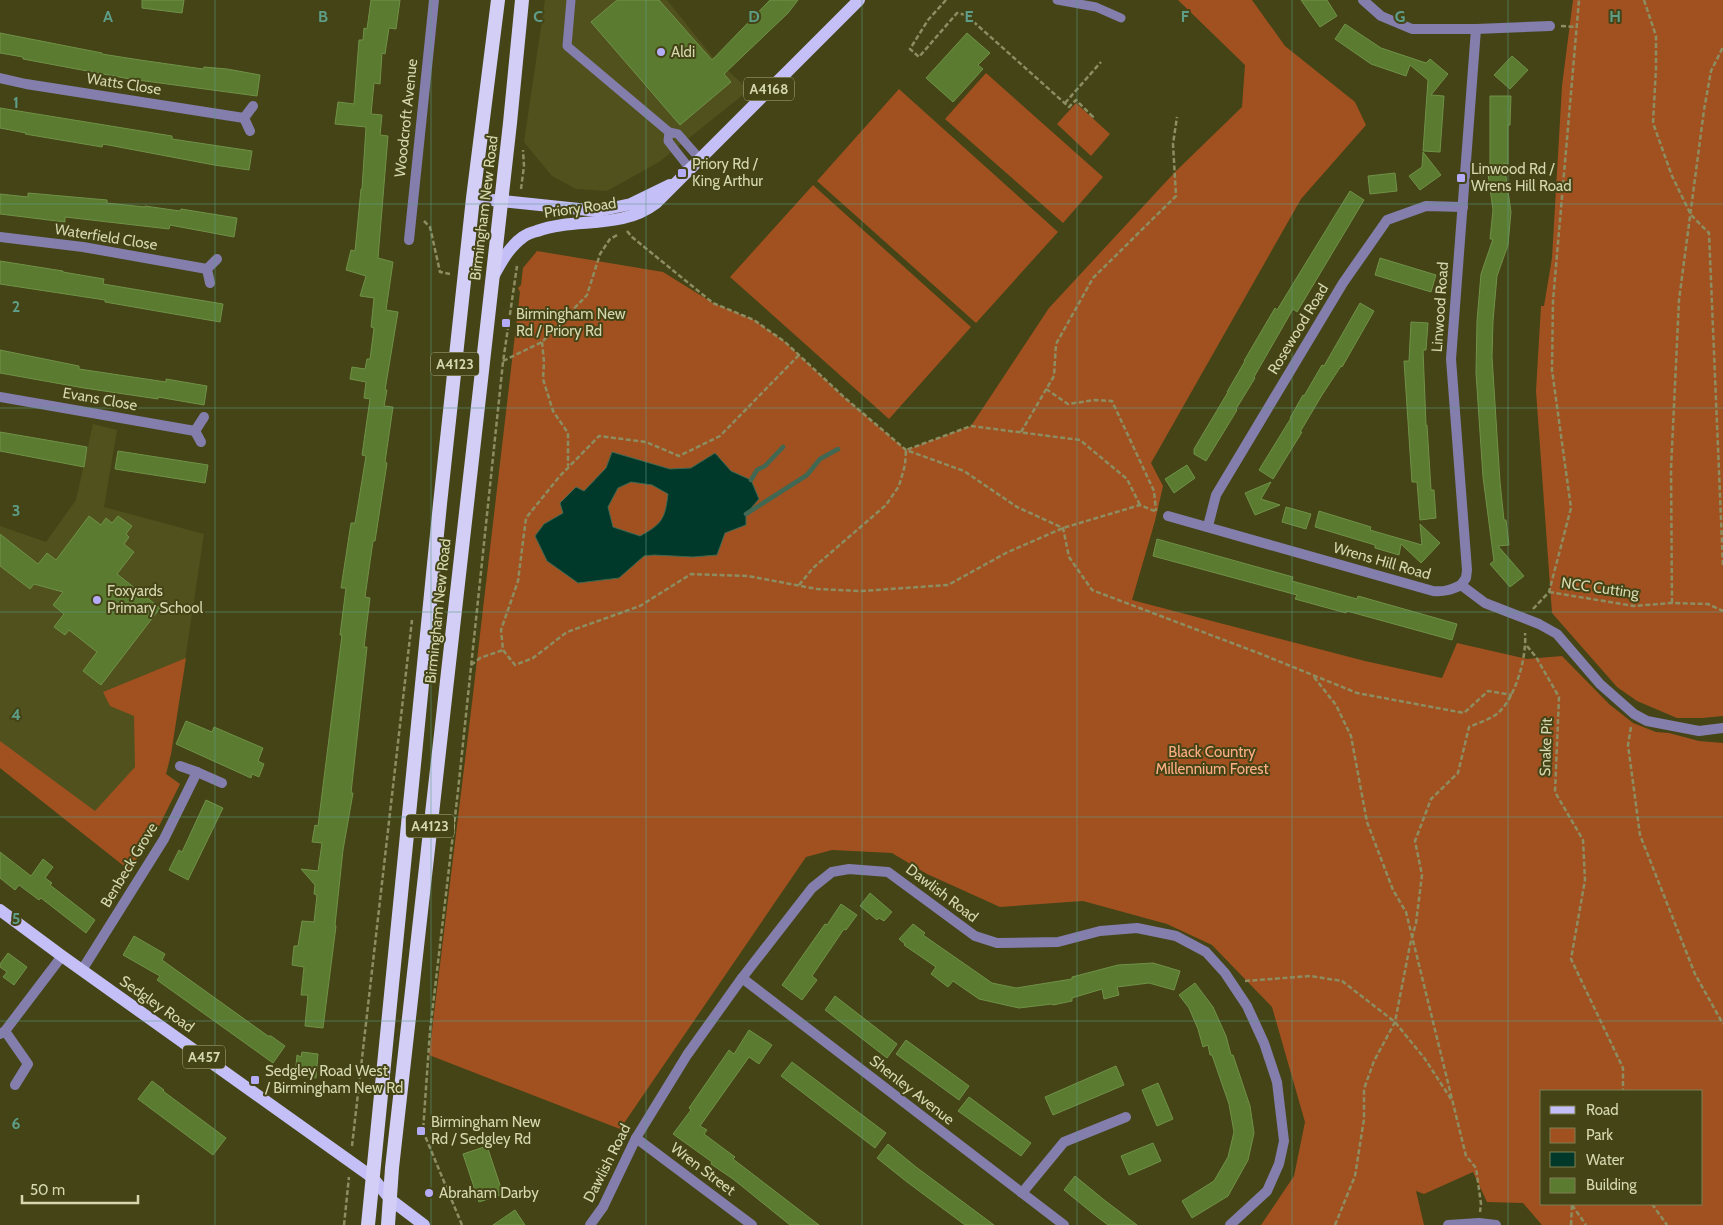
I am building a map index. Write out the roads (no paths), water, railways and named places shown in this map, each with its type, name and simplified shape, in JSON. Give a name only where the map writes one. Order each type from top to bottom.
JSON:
[{"type":"highway","name":"Birmingham New Road","points":[[368,1225],[440,504],[473,198],[498,0]]},
{"type":"highway","name":"Birmingham New Road","points":[[388,1225],[392,1168],[493,277],[522,0]]},
{"type":"main road","name":"Priory Road","points":[[493,277],[506,254],[524,235],[549,227],[628,218],[647,210],[859,0]]},
{"type":"main road","name":"Priory Road","points":[[473,198],[598,211],[631,204],[680,179]]},
{"type":"main road","name":"Sedgley Road","points":[[0,910],[36,938],[372,1177],[391,1200],[424,1225]]},
{"type":"street","name":"Woodcroft Avenue","points":[[408,240],[434,0]]},
{"type":"street","points":[[1363,0],[1381,16],[1412,29],[1476,30],[1550,26]]},
{"type":"street","name":"Linwood Road","points":[[1461,585],[1466,578],[1467,570],[1451,359],[1476,30]]},
{"type":"street","name":"Watts Close","points":[[0,78],[26,84],[244,118]]},
{"type":"street","points":[[250,131],[244,118],[253,106]]},
{"type":"street","name":"Rosewood Road","points":[[1208,526],[1216,494],[1343,283],[1387,220],[1426,206],[1463,207]]},
{"type":"street","name":"Waterfield Close","points":[[0,237],[84,247],[207,269]]},
{"type":"street","points":[[210,283],[207,269],[217,259]]},
{"type":"street","name":"Evans Close","points":[[0,398],[195,431]]},
{"type":"street","points":[[201,442],[195,431],[204,417]]},
{"type":"street","name":"Wrens Hill Road","points":[[1168,516],[1433,591],[1450,591],[1461,585]]},
{"type":"street","points":[[1461,585],[1485,603],[1539,624],[1557,634],[1600,684],[1634,714],[1647,721],[1699,731],[1723,728]]},
{"type":"street","points":[[180,766],[222,783]]},
{"type":"street","name":"Benbeck Grove","points":[[82,970],[164,839],[196,772]]},
{"type":"street","name":"Dawlish Road","points":[[590,1225],[603,1207],[636,1138],[687,1055],[742,978],[812,888],[832,872],[849,869],[888,872],[974,936],[997,943],[1058,942],[1100,931],[1137,928],[1176,936],[1206,952],[1247,1006],[1264,1043],[1278,1082],[1284,1142],[1279,1164],[1267,1191],[1230,1225]]},
{"type":"street","points":[[15,1085],[28,1064],[2,1032],[62,956]]},
{"type":"street","name":"Shenley Avenue","points":[[742,978],[1064,1225]]},
{"type":"street","points":[[1022,1193],[1064,1142],[1126,1117]]},
{"type":"street","name":"Wren Street","points":[[636,1138],[752,1225]]},
{"type":"street","points":[[1449,1225],[1479,1223],[1496,1225]]},
{"type":"lane","points":[[571,0],[567,46],[669,132],[678,134],[700,159]]},
{"type":"lane","points":[[1056,0],[1096,8],[1121,18]]},
{"type":"lane","points":[[669,132],[668,141],[690,169]]},
{"type":"water","points":[[612,452],[670,469],[691,468],[715,453],[731,471],[751,480],[759,499],[746,514],[746,525],[725,533],[717,555],[693,557],[644,556],[619,578],[578,583],[547,561],[535,536],[544,524],[563,513],[560,503],[576,487],[584,491],[606,468]],"holes":[[[631,482],[652,485],[668,494],[664,515],[658,524],[640,536],[613,527],[608,507],[618,488]]]},
{"type":"waterway","points":[[751,480],[757,470],[765,466],[783,447]]},
{"type":"waterway","points":[[746,514],[807,475],[820,459],[838,449]]},
{"type":"place","name":"Aldi","points":[[661,52]]},
{"type":"place","name":"Priory Rd / King Arthur","points":[[682,173]]},
{"type":"place","name":"Linwood Rd / Wrens Hill Road","points":[[1461,178]]},
{"type":"place","name":"Birmingham New Rd / Priory Rd","points":[[506,323]]},
{"type":"place","name":"Foxyards Primary School","points":[[97,600]]},
{"type":"place","name":"Sedgley Road West / Birmingham New Rd","points":[[255,1080]]},
{"type":"place","name":"Birmingham New Rd / Sedgley Rd","points":[[421,1131]]},
{"type":"place","name":"Abraham Darby","points":[[429,1193]]},
{"type":"park label","name":"Black Country Millennium Forest","points":[[1212,760]]}]
